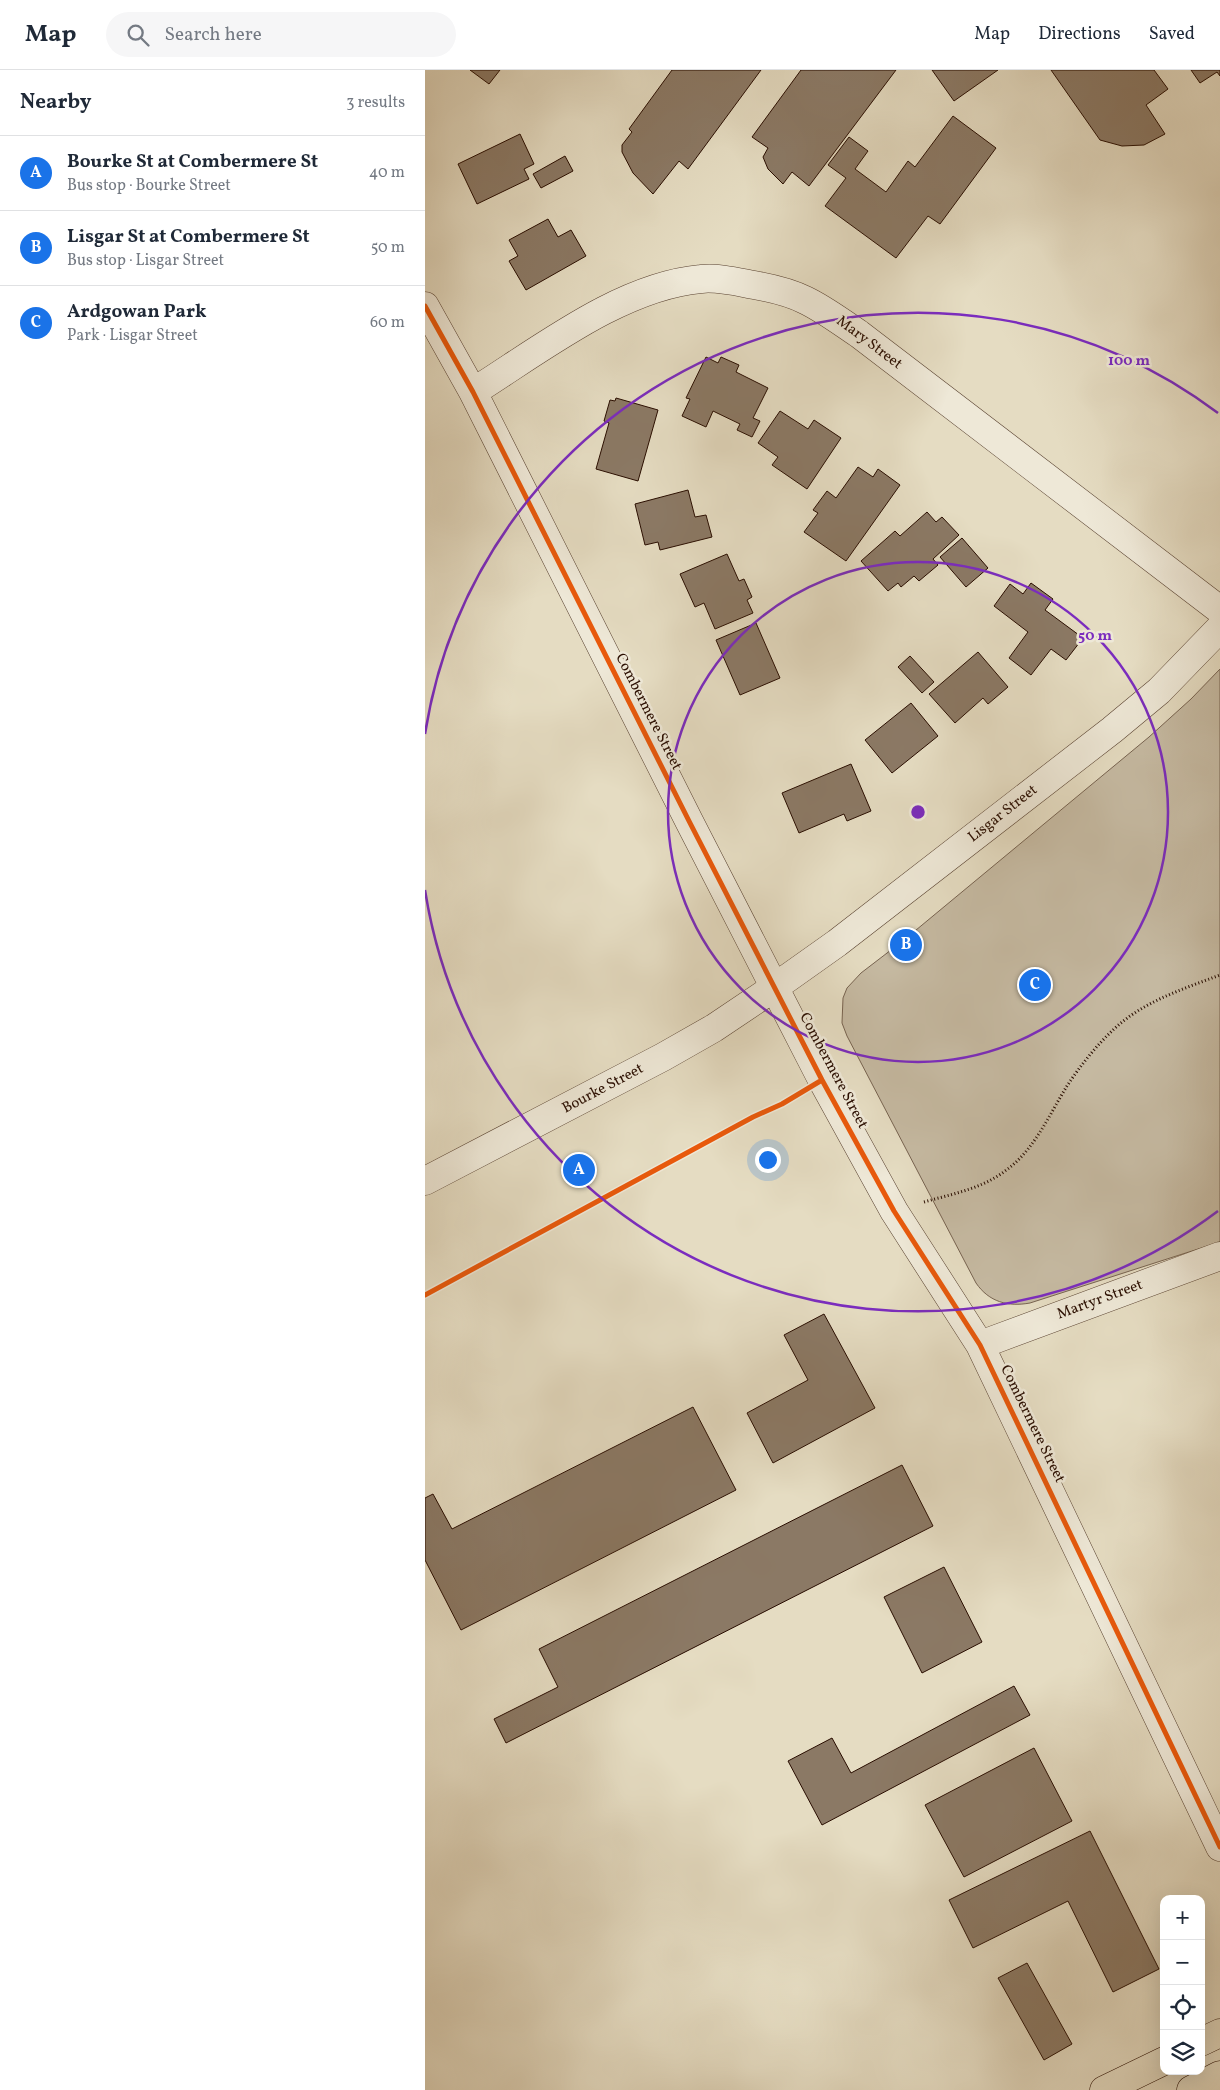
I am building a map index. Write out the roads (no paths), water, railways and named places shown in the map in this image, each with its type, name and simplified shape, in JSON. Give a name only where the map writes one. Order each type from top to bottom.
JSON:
[{"type":"main road","points":[[1205,2040],[1220,2033]]},
{"type":"main road","points":[[1104,2090],[1160,2063]]},
{"type":"main road","points":[[1191,2090],[1220,2075]]},
{"type":"street","name":"Mary Street","points":[[473,392],[611,306],[640,294],[672,284],[703,278],[771,288],[803,299],[851,329],[1220,610]]},
{"type":"street","name":"Combermere Street","points":[[425,306],[473,392],[689,821],[823,1080],[894,1210],[980,1345],[1220,1847]]},
{"type":"street","name":"Lisgar Street","points":[[775,987],[837,943],[1112,730],[1159,691],[1220,628]]},
{"type":"street","name":"Bourke Street","points":[[425,1181],[671,1052],[714,1028],[775,987]]},
{"type":"street","name":"Martyr Street","points":[[980,1345],[1220,1256]]},
{"type":"place","name":"Lisgar St at Combermere St","points":[[906,945]]},
{"type":"place","name":"Ardgowan Park","points":[[1035,985]]},
{"type":"place","name":"Bourke St at Combermere St","points":[[579,1170]]}]
